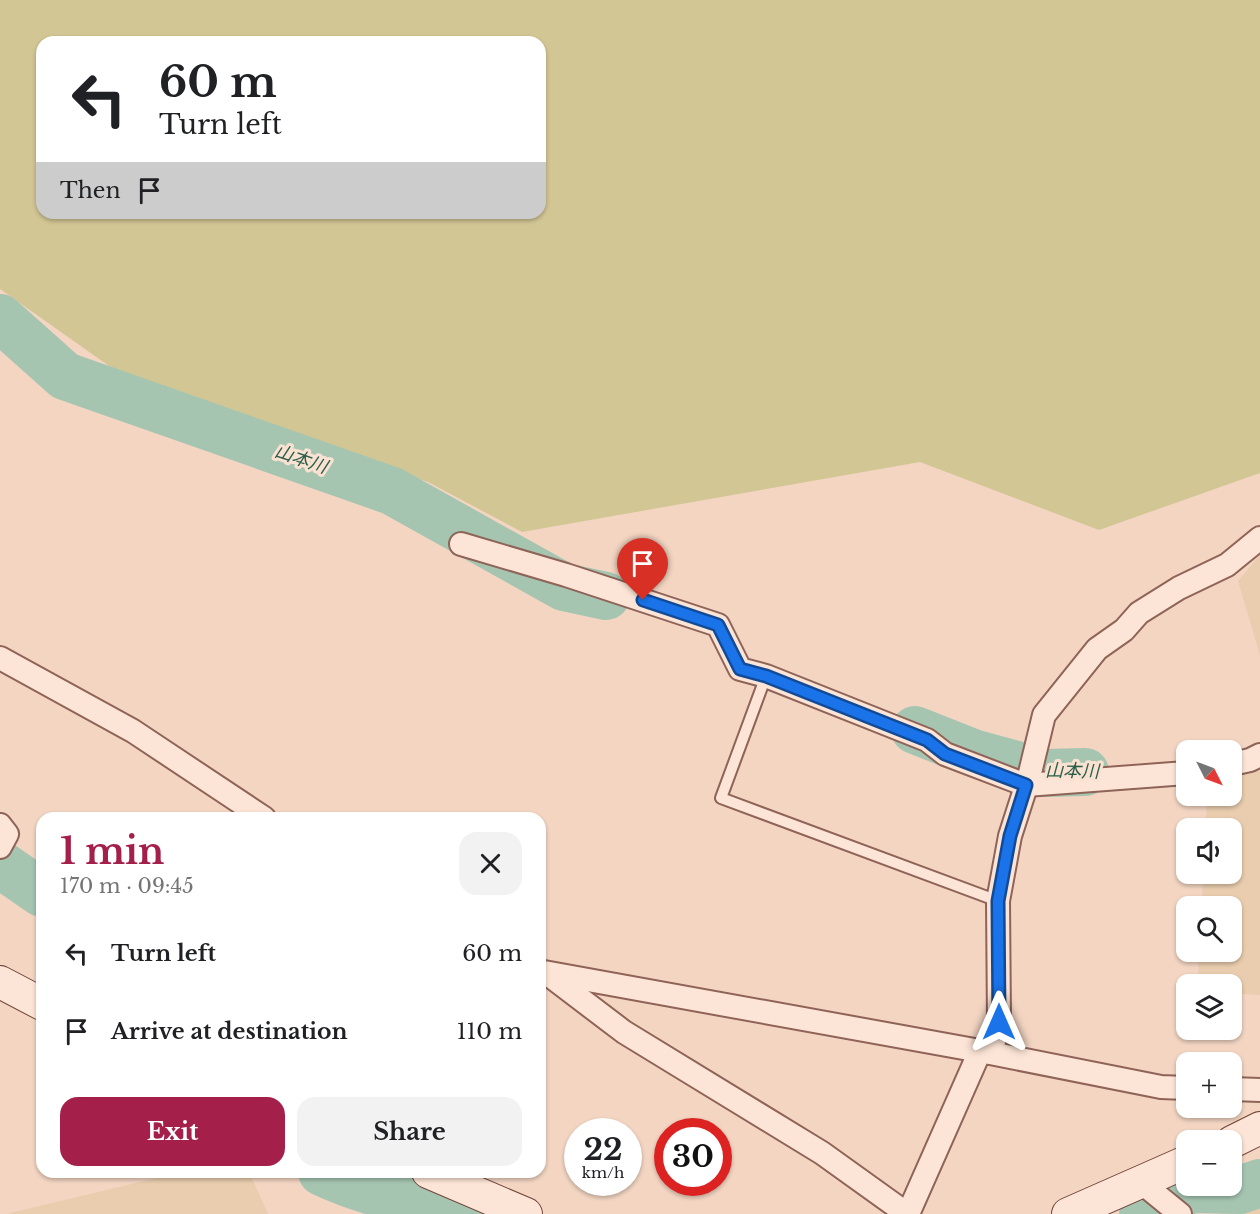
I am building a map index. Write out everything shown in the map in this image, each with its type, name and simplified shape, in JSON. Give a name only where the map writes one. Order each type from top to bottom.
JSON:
[{"type":"main road","points":[[0,982],[36,1001]]},
{"type":"main road","points":[[1242,1137],[1260,1128]]},
{"type":"main road","points":[[1068,1214],[1176,1167]]},
{"type":"main road","points":[[442,1178],[526,1214]]},
{"type":"street","points":[[546,974],[624,1032],[822,1153],[908,1214],[999,1022],[998,901],[1010,836],[1030,773],[1044,715],[1097,649],[1124,630],[1139,613],[1179,588],[1227,565],[1260,538]]},
{"type":"street","points":[[461,544],[566,575],[718,625],[740,669],[766,676],[927,740],[945,754],[1030,773],[1176,773]]},
{"type":"street","points":[[0,658],[133,731],[255,812]]},
{"type":"street","points":[[1242,762],[1260,755]]},
{"type":"street","points":[[546,972],[986,1052],[1161,1087],[1176,1088]]},
{"type":"street","points":[[1242,1089],[1260,1090]]},
{"type":"street","points":[[1142,1183],[1180,1214]]},
{"type":"lane","points":[[766,676],[721,798],[998,901]]},
{"type":"shaded area","points":[[0,0],[1260,0],[1260,473],[1099,530],[920,462],[522,532],[428,482],[119,373],[0,289]]},
{"type":"shaded area","points":[[1260,555],[1260,655],[1238,581]]},
{"type":"shaded area","points":[[1260,766],[1260,995],[1242,994],[1242,974],[1198,974],[1199,962],[1242,962],[1242,896],[1202,896],[1203,884],[1242,884],[1242,818],[1206,818],[1207,806],[1242,806],[1242,774]]},
{"type":"shaded area","points":[[157,1178],[252,1178],[268,1214],[6,1214]]},
{"type":"shaded area","points":[[1260,1193],[1260,1214],[1219,1214],[1206,1203],[1239,1199]]},
{"type":"waterway","name":"山本川","points":[[0,318],[65,376],[392,491],[564,587],[606,596]]},
{"type":"waterway","name":"山本川","points":[[915,730],[973,753],[1045,773],[1085,772]]},
{"type":"waterway","points":[[0,864],[36,889]]},
{"type":"waterway","points":[[336,1178],[359,1187],[418,1203],[477,1214]]},
{"type":"waterway","points":[[1143,1214],[1191,1189],[1240,1190],[1260,1183]]},
{"type":"route","points":[[643,600],[718,625],[740,669],[766,676],[927,740],[945,754],[1026,785],[1010,836],[998,901],[999,1022]]}]
